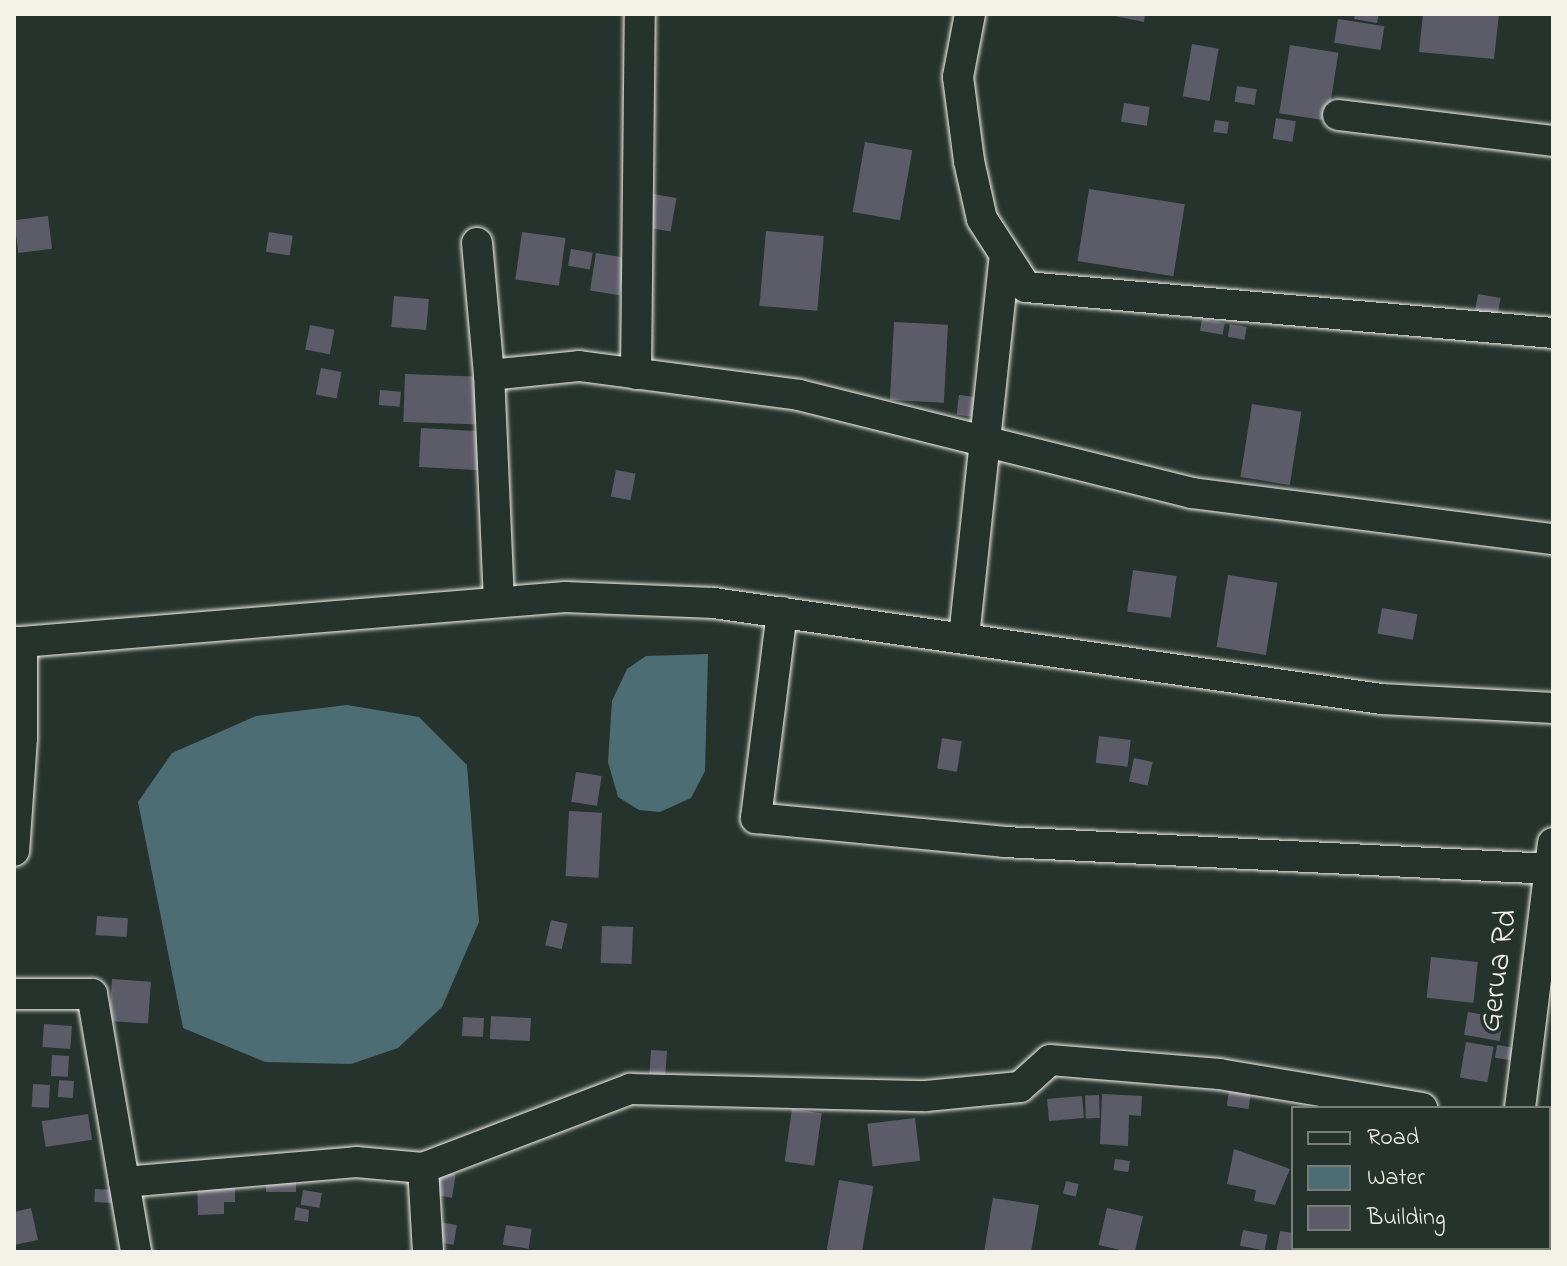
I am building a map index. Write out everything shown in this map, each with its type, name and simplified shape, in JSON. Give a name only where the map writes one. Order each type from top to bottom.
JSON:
[{"type":"street","points":[[636,374],[640,14]]},
{"type":"street","points":[[970,14],[958,77],[969,161],[982,219],[1004,262],[1026,287],[1553,333]]},
{"type":"street","points":[[1338,115],[1553,141]]},
{"type":"street","points":[[477,243],[489,375],[499,602]]},
{"type":"street","points":[[964,637],[988,439],[1004,262]]},
{"type":"street","points":[[489,375],[579,366],[799,395],[988,439],[1192,493],[1553,539]]},
{"type":"street","points":[[14,851],[18,642],[499,602],[699,602],[964,637],[1381,699],[1553,708]]},
{"type":"street","points":[[782,612],[756,818],[1004,842],[1552,860]]},
{"type":"street","name":"Gerua Rd","points":[[1520,1106],[1552,860]]},
{"type":"street","points":[[14,994],[92,994],[136,1252]]},
{"type":"street","points":[[124,1182],[356,1162],[423,1168],[630,1089],[926,1096],[1020,1087],[1050,1060],[1219,1074],[1410,1106]]},
{"type":"street","points":[[423,1168],[428,1252]]},
{"type":"water","points":[[708,654],[705,771],[691,798],[660,812],[639,810],[618,797],[608,762],[612,701],[627,669],[646,656]]},
{"type":"water","points":[[347,705],[419,717],[467,765],[479,922],[442,1007],[398,1048],[351,1064],[265,1062],[183,1028],[138,802],[172,753],[256,716]]},
{"type":"building","points":[[1105,14],[1145,14],[1144,22]]},
{"type":"building","points":[[1355,14],[1379,14],[1377,23],[1354,19]]},
{"type":"building","points":[[1423,14],[1499,14],[1494,59],[1419,52]]},
{"type":"building","points":[[1338,19],[1384,26],[1381,50],[1334,43]]},
{"type":"building","points":[[1192,44],[1219,49],[1209,101],[1183,96]]},
{"type":"building","points":[[1290,45],[1338,53],[1328,121],[1279,113]]},
{"type":"building","points":[[1237,86],[1257,89],[1254,105],[1234,102]]},
{"type":"building","points":[[1124,103],[1150,107],[1147,126],[1121,122]]},
{"type":"building","points":[[1276,118],[1296,121],[1292,142],[1273,139]]},
{"type":"building","points":[[1215,120],[1229,122],[1227,134],[1213,132]]},
{"type":"building","points":[[865,142],[912,150],[900,220],[853,212]]},
{"type":"building","points":[[1089,189],[1185,204],[1173,276],[1078,261]]},
{"type":"building","points":[[642,192],[676,198],[671,232],[636,225]]},
{"type":"building","points":[[48,216],[52,249],[18,253],[14,220]]},
{"type":"building","points":[[766,231],[824,236],[817,311],[759,306]]},
{"type":"building","points":[[269,232],[293,236],[290,256],[266,252]]},
{"type":"building","points":[[522,232],[566,238],[559,286],[515,280]]},
{"type":"building","points":[[571,249],[593,253],[590,270],[568,266]]},
{"type":"building","points":[[596,253],[626,258],[620,295],[590,291]]},
{"type":"building","points":[[1478,294],[1501,298],[1497,320],[1474,316]]},
{"type":"building","points":[[394,296],[429,299],[426,330],[391,327]]},
{"type":"building","points":[[1202,319],[1225,323],[1223,335],[1200,331]]},
{"type":"building","points":[[894,322],[948,325],[944,403],[890,400]]},
{"type":"building","points":[[1230,324],[1247,327],[1244,340],[1228,337]]},
{"type":"building","points":[[310,325],[335,330],[330,354],[305,350]]},
{"type":"building","points":[[321,368],[342,372],[336,399],[316,395]]},
{"type":"building","points":[[405,374],[481,377],[479,425],[403,422]]},
{"type":"building","points":[[380,390],[401,392],[400,407],[379,405]]},
{"type":"building","points":[[959,395],[975,397],[972,417],[957,415]]},
{"type":"building","points":[[1252,404],[1301,412],[1290,485],[1240,477]]},
{"type":"building","points":[[421,428],[487,431],[485,470],[419,467]]},
{"type":"building","points":[[616,470],[636,474],[630,500],[611,497]]},
{"type":"building","points":[[1133,570],[1177,576],[1171,618],[1127,612]]},
{"type":"building","points":[[1228,575],[1277,583],[1266,655],[1217,647]]},
{"type":"building","points":[[1382,608],[1417,614],[1413,640],[1377,634]]},
{"type":"building","points":[[1099,736],[1131,740],[1127,767],[1096,763]]},
{"type":"building","points":[[942,738],[962,741],[957,772],[937,769]]},
{"type":"building","points":[[1134,758],[1153,762],[1148,785],[1129,781]]},
{"type":"building","points":[[576,772],[602,776],[597,806],[571,802]]},
{"type":"building","points":[[569,811],[602,813],[599,878],[566,876]]},
{"type":"building","points":[[97,916],[128,918],[127,937],[96,935]]},
{"type":"building","points":[[551,920],[568,924],[562,949],[545,945]]},
{"type":"building","points":[[602,926],[633,927],[632,964],[601,963]]},
{"type":"building","points":[[1431,957],[1478,962],[1473,1003],[1427,998]]},
{"type":"building","points":[[112,979],[151,982],[148,1024],[109,1021]]},
{"type":"building","points":[[1468,1012],[1503,1018],[1499,1041],[1464,1035]]},
{"type":"building","points":[[491,1016],[531,1018],[530,1041],[490,1039]]},
{"type":"building","points":[[463,1017],[484,1018],[483,1037],[462,1036]]},
{"type":"building","points":[[44,1024],[72,1026],[70,1049],[42,1047]]},
{"type":"building","points":[[1466,1042],[1494,1047],[1487,1082],[1460,1077]]},
{"type":"building","points":[[1497,1045],[1516,1048],[1514,1061],[1495,1058]]},
{"type":"building","points":[[651,1050],[667,1051],[665,1081],[649,1080]]},
{"type":"building","points":[[52,1055],[69,1056],[68,1077],[51,1076]]},
{"type":"building","points":[[59,1080],[74,1081],[73,1098],[58,1097]]},
{"type":"building","points":[[33,1084],[50,1085],[49,1108],[32,1107]]},
{"type":"building","points":[[1229,1090],[1251,1093],[1249,1109],[1227,1106]]},
{"type":"building","points":[[1102,1094],[1142,1096],[1141,1116],[1129,1115],[1128,1146],[1100,1144]]},
{"type":"building","points":[[1085,1095],[1099,1095],[1100,1118],[1086,1118]]},
{"type":"building","points":[[1082,1096],[1084,1118],[1049,1121],[1047,1099]]},
{"type":"building","points":[[792,1109],[822,1113],[814,1166],[785,1161]]},
{"type":"building","points":[[88,1114],[92,1140],[46,1147],[42,1121]]},
{"type":"building","points":[[915,1118],[920,1161],[873,1167],[867,1124]]},
{"type":"building","points":[[1234,1149],[1290,1169],[1275,1205],[1254,1201],[1256,1190],[1227,1184]]},
{"type":"building","points":[[1115,1159],[1130,1161],[1128,1172],[1113,1170]]},
{"type":"building","points":[[437,1171],[456,1174],[452,1198],[433,1195]]},
{"type":"building","points":[[266,1175],[296,1175],[296,1192],[266,1192]]},
{"type":"building","points":[[839,1180],[873,1186],[862,1252],[826,1252]]},
{"type":"building","points":[[197,1181],[235,1181],[235,1202],[224,1202],[224,1214],[198,1215]]},
{"type":"building","points":[[1066,1181],[1079,1184],[1076,1197],[1063,1194]]},
{"type":"building","points":[[95,1189],[113,1190],[112,1203],[94,1202]]},
{"type":"building","points":[[303,1190],[322,1193],[319,1208],[301,1205]]},
{"type":"building","points":[[993,1198],[1039,1205],[1031,1252],[984,1252]]},
{"type":"building","points":[[296,1207],[309,1210],[308,1222],[294,1220]]},
{"type":"building","points":[[31,1208],[38,1240],[14,1245],[14,1212]]},
{"type":"building","points":[[1107,1208],[1143,1216],[1135,1252],[1098,1245]]},
{"type":"building","points":[[438,1222],[457,1225],[454,1245],[435,1242]]},
{"type":"building","points":[[506,1225],[532,1229],[529,1249],[503,1245]]},
{"type":"building","points":[[1243,1230],[1268,1235],[1264,1250],[1240,1246]]},
{"type":"building","points":[[1280,1231],[1291,1233],[1291,1250],[1304,1252],[1276,1252]]}]
